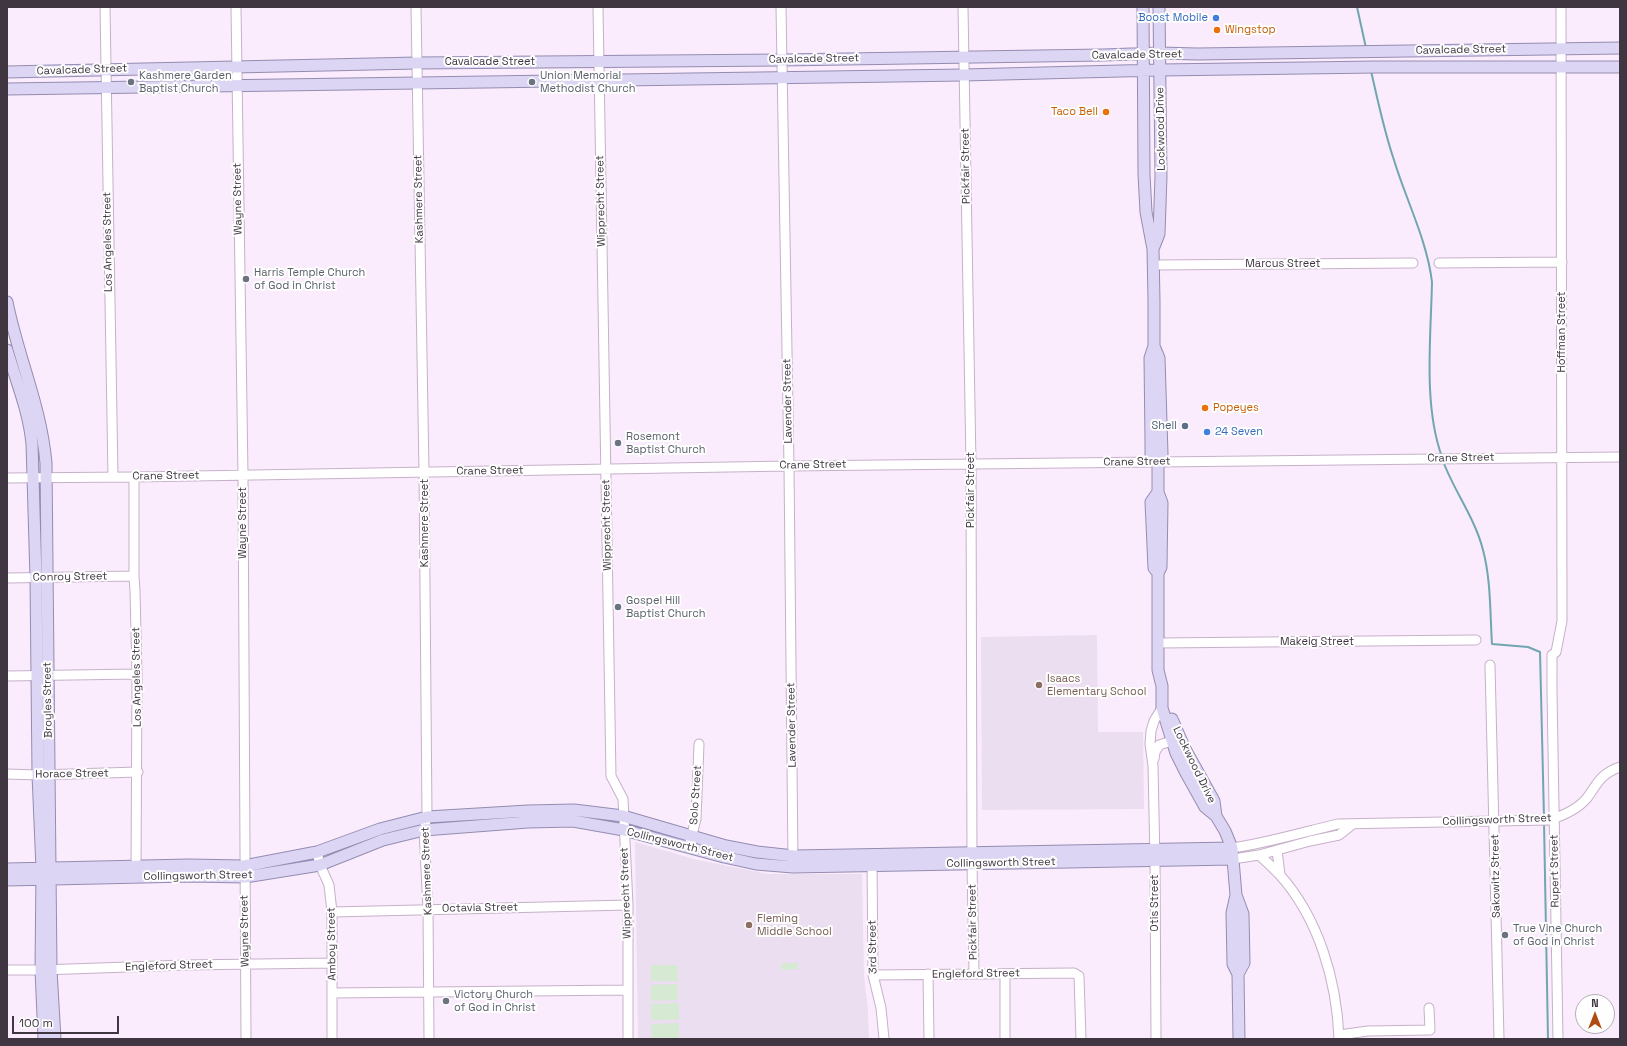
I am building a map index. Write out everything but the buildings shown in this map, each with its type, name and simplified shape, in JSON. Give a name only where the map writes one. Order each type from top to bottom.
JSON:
[{"type":"main road","name":"Lockwood Drive","points":[[1143,7],[1144,174],[1146,212],[1153,249],[1154,346],[1159,358],[1162,454],[1158,462],[1158,492],[1151,502],[1154,568],[1158,574],[1158,670],[1162,692],[1175,736]]},
{"type":"main road","name":"Lockwood Drive","points":[[1153,249],[1159,234],[1161,176],[1159,7]]},
{"type":"main road","name":"Cavalcade Street","points":[[7,72],[417,63],[963,58],[1143,53],[1620,48]]},
{"type":"main road","points":[[1423,50],[1424,67]]},
{"type":"main road","points":[[1294,52],[1294,69]]},
{"type":"main road","points":[[872,76],[873,59]]},
{"type":"main road","points":[[690,60],[690,78]]},
{"type":"main road","points":[[508,62],[508,81]]},
{"type":"main road","points":[[324,65],[325,84]]},
{"type":"main road","name":"Cavalcade Street","points":[[7,89],[964,75],[1376,67],[1620,67]]},
{"type":"main road","points":[[1144,174],[1161,176]]},
{"type":"main road","name":"Broyles Street","points":[[7,302],[16,340],[34,396],[44,445],[48,578],[38,775],[46,875]]},
{"type":"main road","name":"Broyles Street","points":[[7,350],[10,369],[24,399],[30,427],[34,478],[36,578],[49,775],[44,1039]]},
{"type":"main road","name":"Lockwood Drive","points":[[1162,692],[1162,708],[1175,736],[1214,801],[1216,816],[1225,831],[1233,854],[1236,895],[1232,913],[1233,964],[1238,974],[1239,1039]]},
{"type":"main road","name":"Collingsworth Street","points":[[7,880],[137,866],[244,866],[288,859],[317,852],[380,829],[427,817],[528,811],[574,810],[623,816],[690,841]]},
{"type":"main road","name":"Collingsworth Street","points":[[7,869],[46,875],[135,878],[245,877],[320,864],[384,840],[424,830],[528,822],[573,821],[757,852],[793,861],[972,858],[1155,850],[1233,854]]},
{"type":"main road","name":"Collingsworth Street","points":[[972,858],[1155,861],[1233,854]]},
{"type":"main road","name":"Broyles Street","points":[[46,970],[55,1039]]},
{"type":"street","name":"Los Angeles Street","points":[[105,7],[105,87],[113,477]]},
{"type":"street","name":"Wayne Street","points":[[236,7],[243,475],[246,1039]]},
{"type":"street","name":"Kashmere Street","points":[[416,7],[424,472],[427,817],[424,830],[428,909],[429,1039]]},
{"type":"street","name":"Wipprecht Street","points":[[598,7],[611,776],[623,799],[628,905],[628,1039]]},
{"type":"street","name":"Lavender Street","points":[[781,7],[789,466],[793,861]]},
{"type":"street","name":"Pickfair Street","points":[[963,7],[971,464],[972,858],[974,973]]},
{"type":"street","name":"Hoffman Street","points":[[1552,655],[1556,652],[1562,621],[1561,7]]},
{"type":"street","points":[[1438,263],[1562,262]]},
{"type":"street","name":"Marcus Street","points":[[1154,265],[1413,263]]},
{"type":"street","name":"Crane Street","points":[[7,478],[789,466],[1620,457]]},
{"type":"street","name":"Los Angeles Street","points":[[134,477],[134,576],[138,772],[137,866],[135,878]]},
{"type":"street","name":"Conroy Street","points":[[7,578],[134,576]]},
{"type":"street","name":"Makeig Street","points":[[1158,643],[1476,640]]},
{"type":"street","name":"Rupert Street","points":[[1552,655],[1548,820],[1558,1039]]},
{"type":"street","name":"Sakowitz Street","points":[[1490,665],[1499,1039]]},
{"type":"street","points":[[7,676],[137,674]]},
{"type":"street","name":"Otis Street","points":[[1156,1039],[1155,850],[1150,744],[1151,731],[1154,721],[1162,708]]},
{"type":"street","points":[[1150,744],[1157,738],[1175,736]]},
{"type":"street","name":"Otis Street","points":[[1152,766],[1155,752],[1159,745],[1175,736]]},
{"type":"street","name":"Solo Street","points":[[690,841],[696,819],[699,744]]},
{"type":"street","name":"Collingsworth Street","points":[[1233,854],[1257,845],[1308,830],[1338,824],[1548,820],[1570,811],[1586,799],[1598,781],[1613,769],[1620,767]]},
{"type":"street","name":"Horace Street","points":[[7,774],[49,775],[138,772]]},
{"type":"street","name":"Collingsworth Street","points":[[1233,854],[1259,855],[1339,834],[1353,824]]},
{"type":"street","points":[[1277,850],[1280,875]]},
{"type":"street","name":"Amboy Street","points":[[317,852],[320,864],[329,885],[332,912],[332,1039]]},
{"type":"street","points":[[1259,855],[1280,875],[1297,898],[1319,938],[1331,974],[1337,1011],[1339,1037],[1368,1031],[1430,1030],[1428,1008]]},
{"type":"street","name":"3rd Street","points":[[872,860],[873,975],[881,1008],[884,1039]]},
{"type":"street","name":"Octavia Street","points":[[332,912],[628,905]]},
{"type":"street","name":"Engleford Street","points":[[7,970],[331,963]]},
{"type":"street","name":"Engleford Street","points":[[873,975],[1074,973],[1079,976],[1081,1039]]},
{"type":"street","points":[[928,974],[929,1039]]},
{"type":"street","points":[[1004,974],[1005,1039]]},
{"type":"street","points":[[332,993],[628,990]]},
{"type":"shaded area","name":"Isaacs Elementary School","points":[[1097,635],[1098,732],[1143,732],[1144,809],[982,810],[981,637]]},
{"type":"shaded area","name":"Fleming Middle School","points":[[635,842],[694,859],[768,874],[862,874],[864,976],[868,1010],[869,1039],[638,1039]]},
{"type":"green space","points":[[781,963],[798,963],[798,969],[782,970]]},
{"type":"green space","points":[[651,965],[678,965],[678,981],[651,981]]},
{"type":"green space","points":[[678,984],[678,1000],[651,1001],[651,985]]},
{"type":"green space","points":[[679,1003],[679,1020],[651,1020],[651,1004]]},
{"type":"green space","points":[[679,1023],[679,1039],[652,1039],[651,1024]]},
{"type":"waterway","points":[[1357,7],[1366,48]]},
{"type":"waterway","points":[[1371,71],[1390,149],[1421,235],[1426,251],[1432,282],[1430,393],[1436,437],[1442,457]]},
{"type":"waterway","points":[[1443,461],[1475,527],[1486,561],[1489,585],[1492,644],[1528,647],[1540,652],[1544,818]]},
{"type":"waterway","points":[[1544,822],[1548,1039]]},
{"type":"place","name":"Boost Mobile","points":[[1216,18]]},
{"type":"place","name":"Wingstop","points":[[1217,30]]},
{"type":"place","name":"Kashmere Garden Baptist Church","points":[[131,82]]},
{"type":"place","name":"Union Memorial Methodist Church","points":[[532,82]]},
{"type":"place","name":"Taco Bell","points":[[1106,112]]},
{"type":"place","name":"Harris Temple Church of God in Christ","points":[[246,279]]},
{"type":"place","name":"Popeyes","points":[[1205,408]]},
{"type":"place","name":"Shell","points":[[1185,426]]},
{"type":"place","name":"24 Seven","points":[[1207,432]]},
{"type":"place","name":"Rosemont Baptist Church","points":[[618,443]]},
{"type":"place","name":"Gospel Hill Baptist Church","points":[[618,607]]},
{"type":"place","name":"Isaacs Elementary School","points":[[1039,685]]},
{"type":"place","name":"Fleming Middle School","points":[[749,925]]},
{"type":"place","name":"True Vine Church of God in Christ","points":[[1505,935]]},
{"type":"place","name":"Victory Church of God in Christ","points":[[446,1001]]}]
